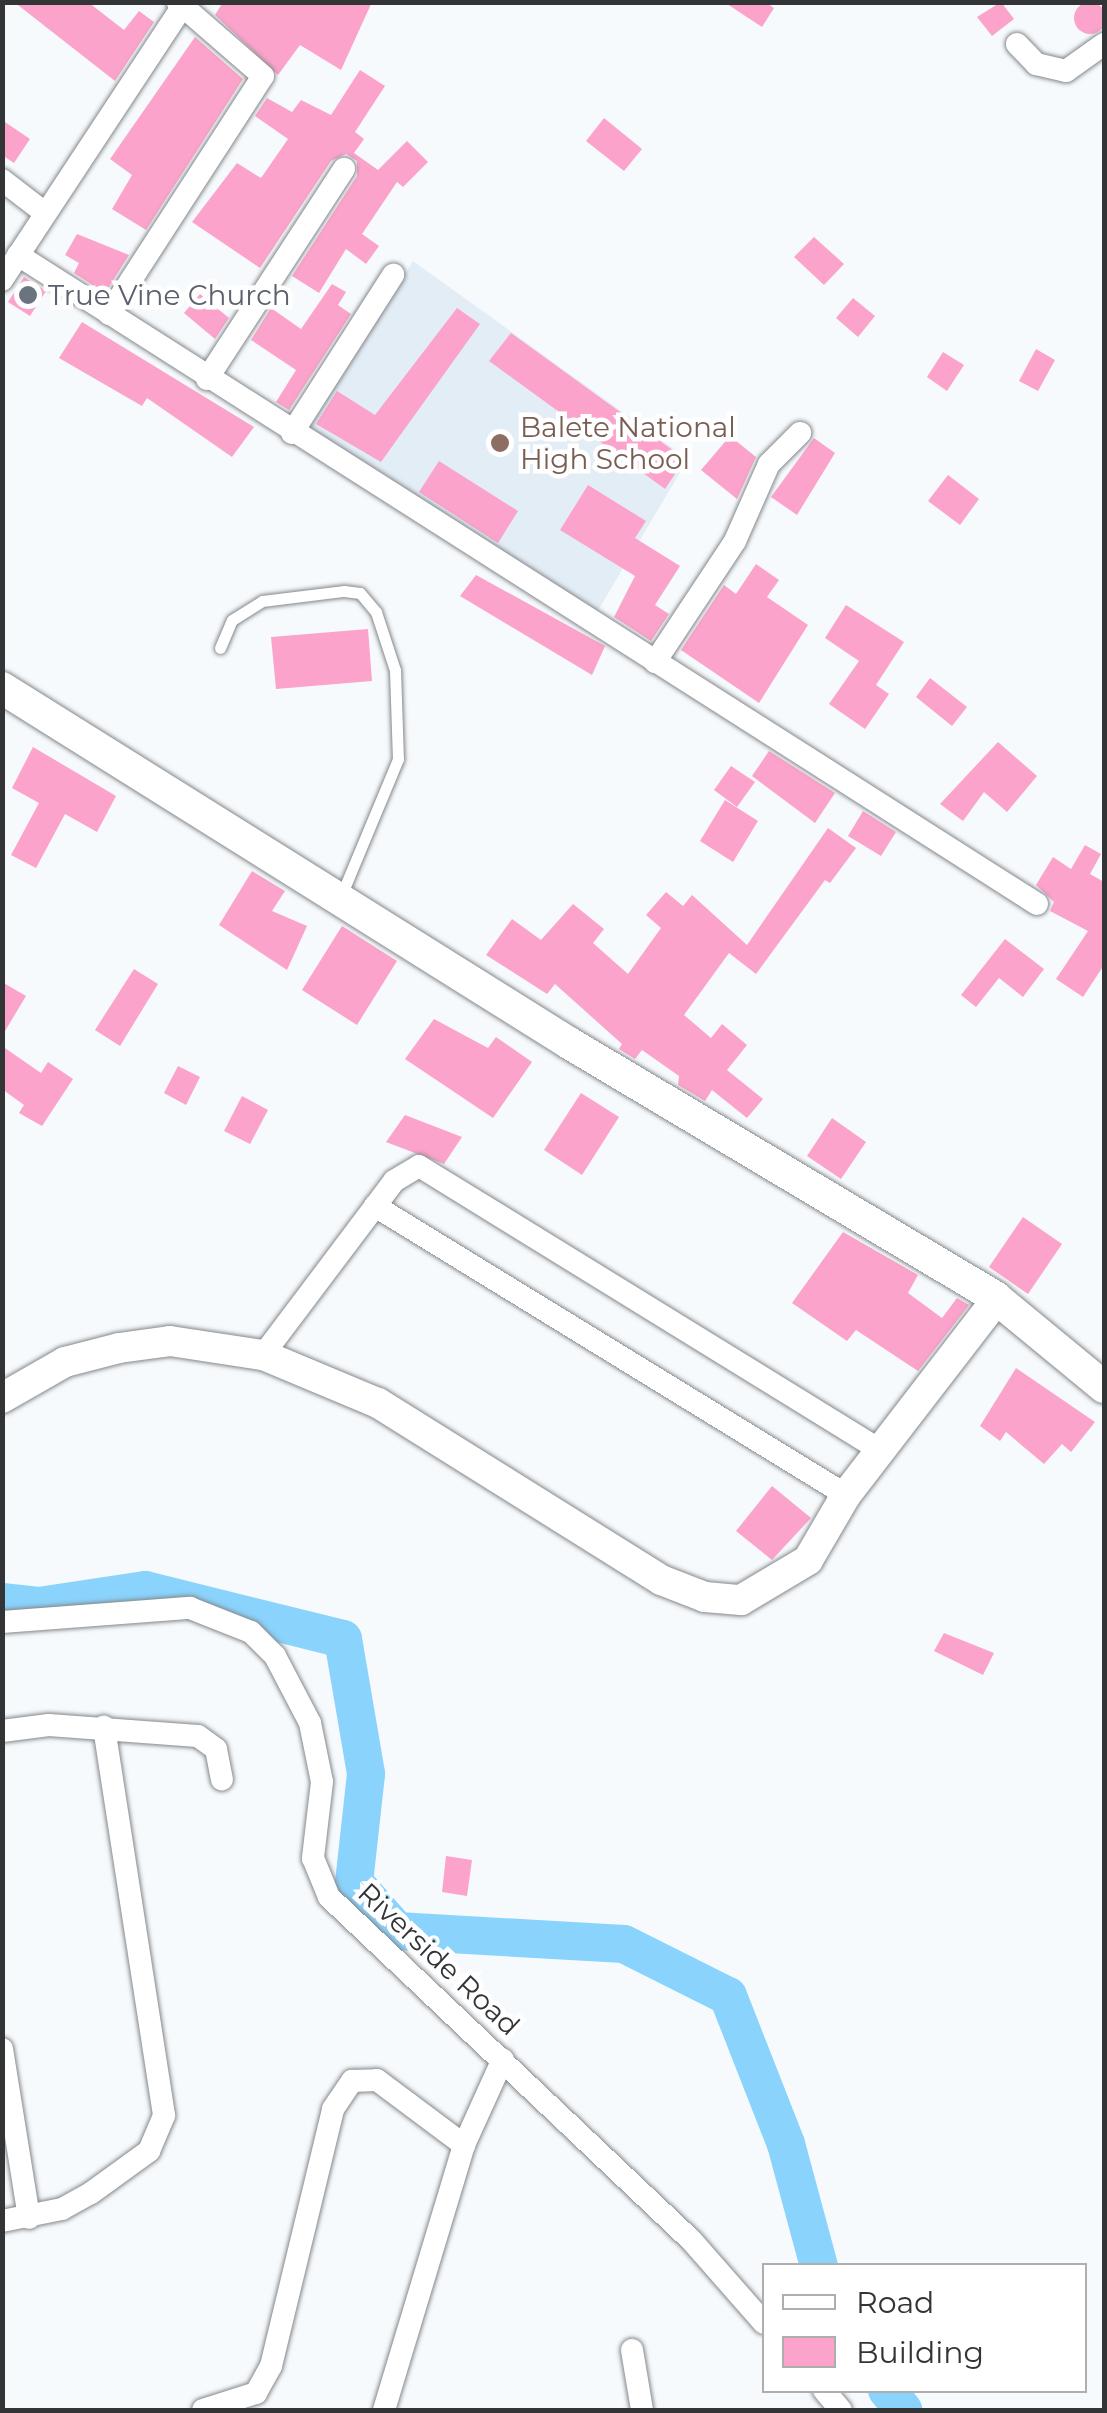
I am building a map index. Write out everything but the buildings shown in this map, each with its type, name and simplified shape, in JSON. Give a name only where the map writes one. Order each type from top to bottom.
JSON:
[{"type":"main road","points":[[2,688],[339,900],[997,1299],[1104,1387]]},
{"type":"street","points":[[2,280],[180,5],[263,76],[109,314]]},
{"type":"street","points":[[1017,44],[1036,64],[1066,72],[1104,44]]},
{"type":"street","points":[[207,380],[344,169]]},
{"type":"street","points":[[2,180],[45,213]]},
{"type":"street","points":[[18,256],[207,380],[1038,904]]},
{"type":"street","points":[[292,433],[393,275]]},
{"type":"street","points":[[655,662],[735,540],[769,464],[800,432]]},
{"type":"street","points":[[263,1355],[394,1180],[419,1166],[880,1450]]},
{"type":"street","points":[[375,1206],[846,1496]]},
{"type":"street","points":[[2,1398],[66,1362],[119,1348],[170,1342],[263,1355],[378,1402],[661,1580],[705,1597],[741,1600],[793,1574],[880,1450],[997,1299]]},
{"type":"street","name":"Riverside Road","points":[[2,1622],[190,1608],[251,1632],[276,1656],[310,1723],[322,1782],[316,1880],[692,2241],[762,2321]]},
{"type":"street","points":[[2,2222],[62,2209],[136,2162],[158,2136],[164,2115],[104,1727]]},
{"type":"street","points":[[2,1731],[104,1727],[198,1736],[216,1749],[222,1778]]},
{"type":"street","points":[[2,2049],[29,2218]]},
{"type":"street","points":[[384,2410],[464,2145],[504,2059]]},
{"type":"street","points":[[203,2410],[256,2393],[271,2366],[332,2109],[352,2081],[377,2080],[464,2145]]},
{"type":"street","points":[[632,2350],[642,2410]]},
{"type":"lane","points":[[220,648],[232,620],[262,601],[344,591],[360,593],[376,612],[394,670],[398,758],[339,900]]},
{"type":"shaded area","name":"Balete National High School","points":[[413,261],[688,459],[597,612],[309,428]]},
{"type":"waterway","points":[[2,1602],[39,1606],[145,1590],[343,1639],[366,1774],[354,1882],[397,1931],[624,1944],[728,1996],[786,2144],[818,2263]]},
{"type":"waterway","points":[[889,2393],[903,2410]]},
{"type":"place","name":"True Vine Church","points":[[28,295]]},
{"type":"place","name":"Balete National High School","points":[[500,443]]}]
